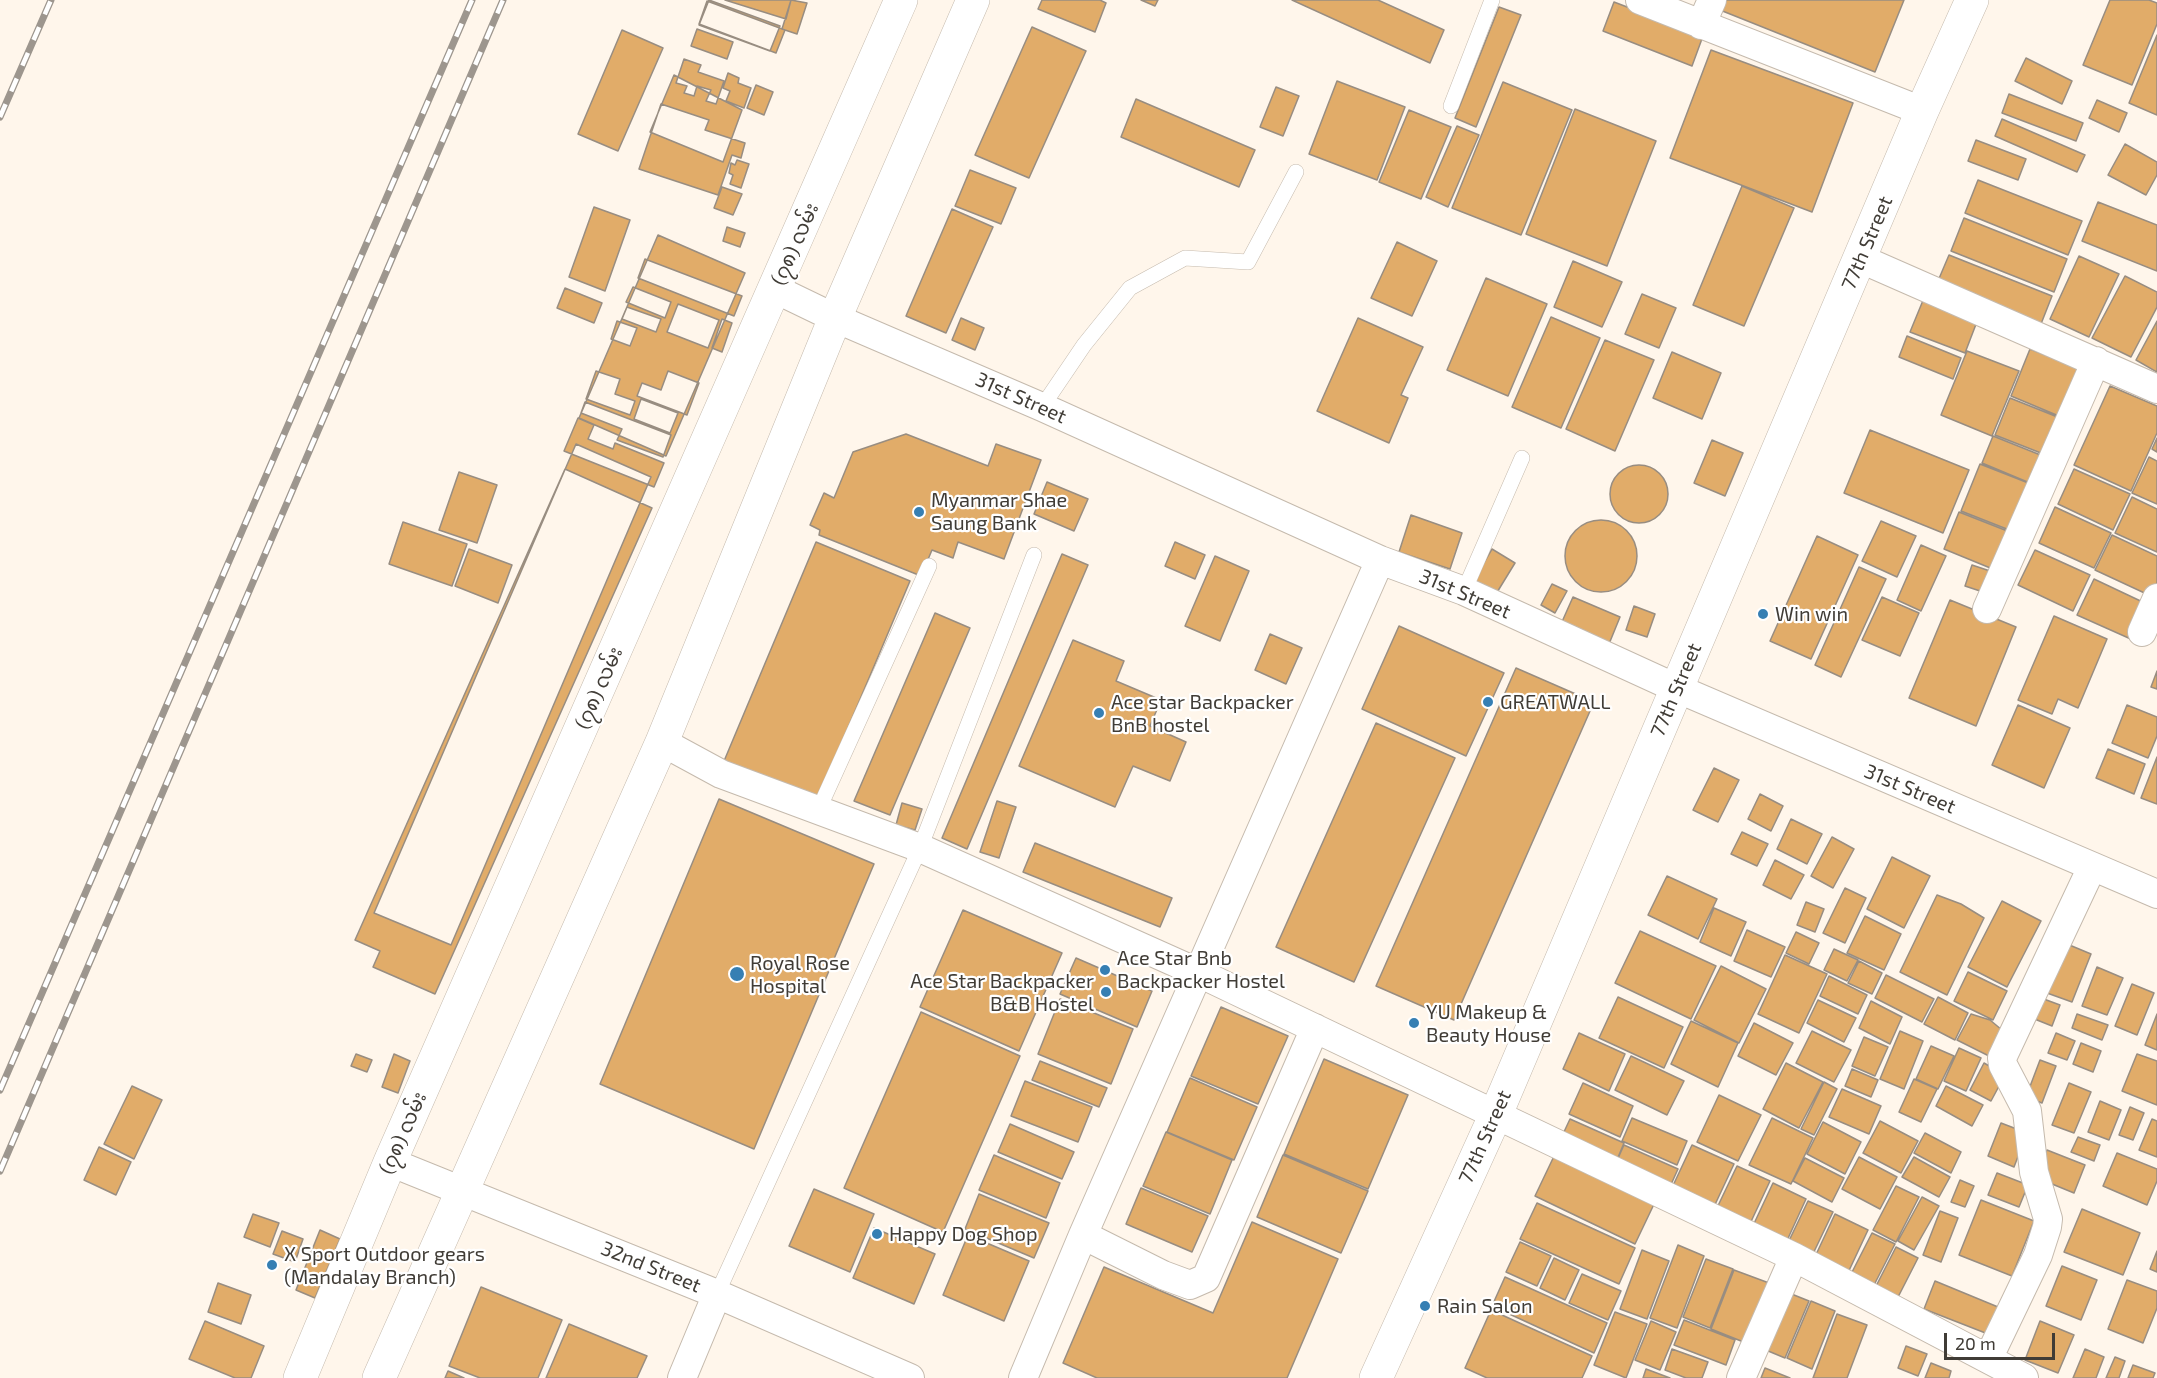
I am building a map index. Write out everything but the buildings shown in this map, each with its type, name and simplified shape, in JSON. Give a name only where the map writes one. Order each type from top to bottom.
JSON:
[{"type":"main road","name":"(၇၈) လမ်း","points":[[300,1378],[390,1162],[902,0]]},
{"type":"main road","points":[[379,1378],[460,1191],[662,742],[835,318],[973,0]]},
{"type":"main road","name":"77th Street","points":[[1376,1378],[1496,1114],[1922,111],[1972,0]]},
{"type":"street","points":[[1640,0],[1707,12],[1922,111]]},
{"type":"street","points":[[1861,259],[2157,389]]},
{"type":"street","name":"31st Street","points":[[775,289],[835,318],[1042,407],[1380,560],[1464,591],[1676,688],[2157,894]]},
{"type":"street","points":[[1987,609],[2096,361]]},
{"type":"street","points":[[1023,1378],[1083,1235],[1380,560]]},
{"type":"street","points":[[2142,632],[2157,598]]},
{"type":"street","points":[[662,742],[721,774],[920,848],[1199,973],[1794,1257],[2024,1378]]},
{"type":"street","points":[[1988,1359],[2038,1255],[2048,1219],[2034,1172],[2027,1111],[2003,1065],[2002,1058],[2092,867]]},
{"type":"street","points":[[1083,1235],[1163,1275],[1190,1285],[1206,1278],[1316,1028]]},
{"type":"street","name":"32nd Street","points":[[390,1162],[717,1294],[900,1376]]},
{"type":"street","points":[[1741,1378],[1794,1257]]},
{"type":"street","points":[[682,1378],[717,1294]]},
{"type":"lane","points":[[1451,106],[1492,0]]},
{"type":"lane","points":[[1042,407],[1084,345],[1130,288],[1185,258],[1248,262],[1296,172]]},
{"type":"lane","points":[[1464,591],[1522,458]]},
{"type":"lane","points":[[717,1294],[920,848],[1034,555]]},
{"type":"lane","points":[[818,811],[929,566]]},
{"type":"railway","points":[[0,117],[51,0]]},
{"type":"railway","points":[[0,1090],[472,0]]},
{"type":"railway","points":[[0,1171],[503,0]]},
{"type":"place","name":"Myanmar Shae Saung Bank","points":[[919,512]]},
{"type":"place","name":"Win win","points":[[1763,614]]},
{"type":"place","name":"GREATWALL","points":[[1488,702]]},
{"type":"place","name":"Ace star Backpacker BnB hostel","points":[[1099,713]]},
{"type":"place","name":"Ace Star Bnb Backpacker Hostel","points":[[1105,970]]},
{"type":"place","name":"Royal Rose Hospital","points":[[737,974]]},
{"type":"place","name":"Ace Star Backpacker B&B Hostel","points":[[1106,992]]},
{"type":"place","name":"YU Makeup & Beauty House","points":[[1414,1023]]},
{"type":"place","name":"Happy Dog Shop","points":[[877,1234]]},
{"type":"place","name":"X Sport Outdoor gears (Mandalay Branch)","points":[[272,1265]]},
{"type":"place","name":"Rain Salon","points":[[1425,1306]]}]
